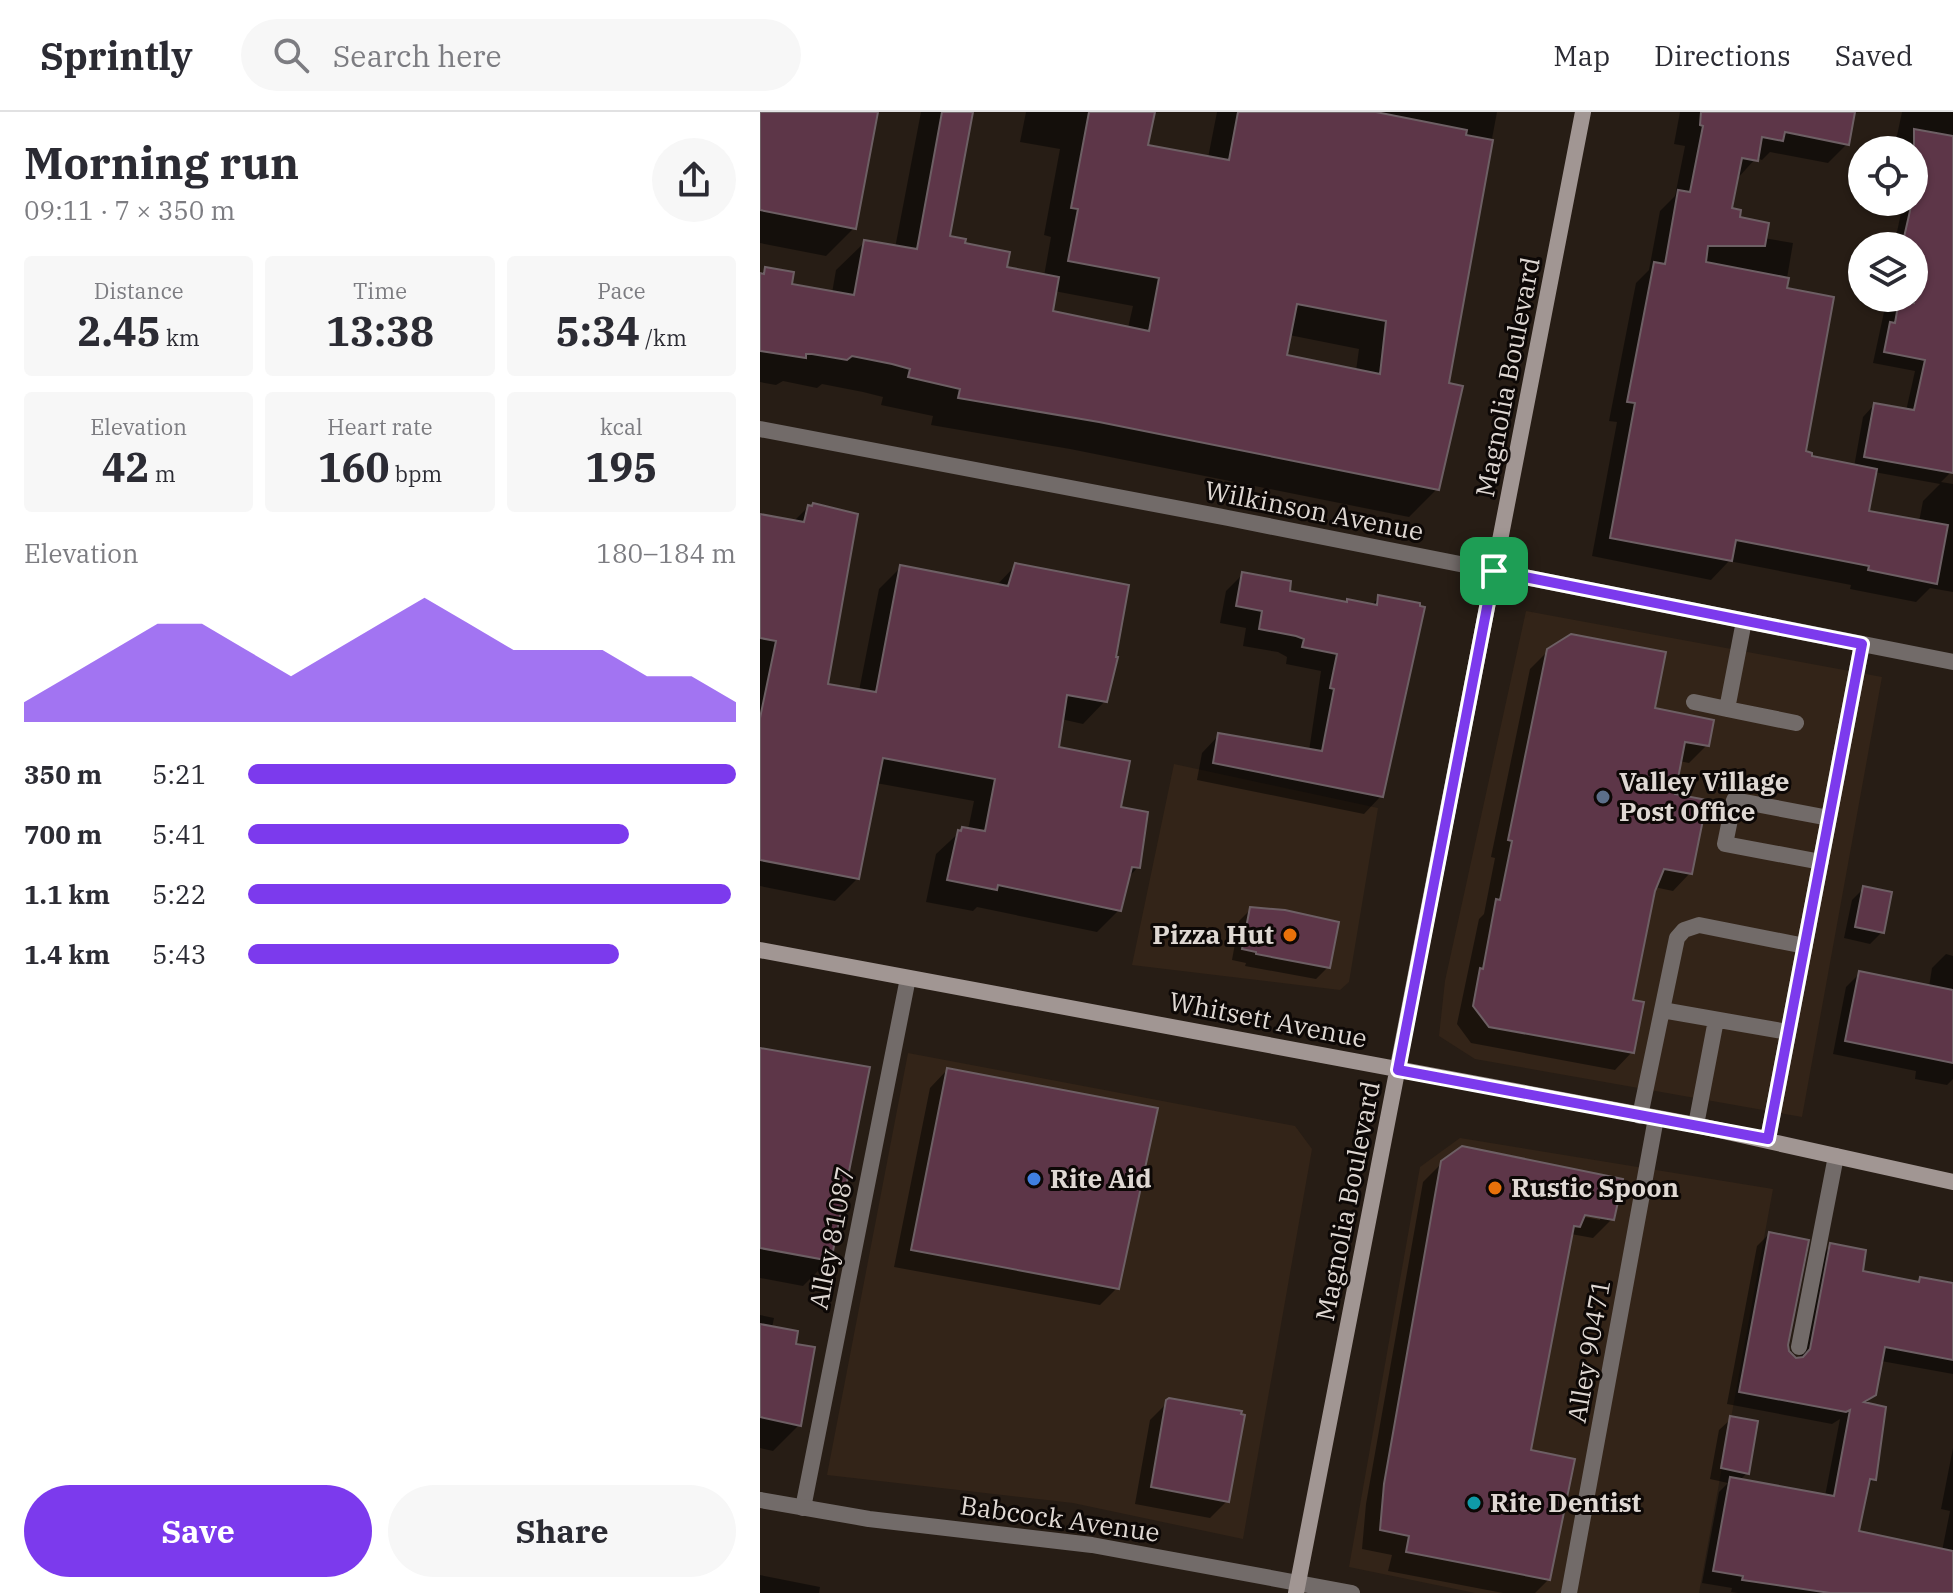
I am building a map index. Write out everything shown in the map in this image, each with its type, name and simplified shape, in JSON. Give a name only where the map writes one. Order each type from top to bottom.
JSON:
[{"type":"main road","name":"Magnolia Boulevard","points":[[1297,1588],[1583,112]]},
{"type":"main road","name":"Whitsett Avenue","points":[[760,950],[1768,1139],[1953,1182]]},
{"type":"street","name":"Wilkinson Avenue","points":[[760,429],[1953,662]]},
{"type":"street","points":[[1727,709],[1744,621]]},
{"type":"street","points":[[1768,1139],[1862,644]]},
{"type":"street","points":[[1694,702],[1796,723]]},
{"type":"street","points":[[1821,862],[1725,844],[1734,800],[1829,818]]},
{"type":"street","name":"Alley 90471","points":[[1569,1593],[1648,1117],[1662,1010],[1677,938],[1684,930],[1699,925],[1805,946]]},
{"type":"street","name":"Alley 81087","points":[[803,1508],[908,978]]},
{"type":"street","points":[[1662,1010],[1788,1032]]},
{"type":"street","points":[[1696,1125],[1716,1020]]},
{"type":"street","points":[[1799,1347],[1836,1156]]},
{"type":"street","name":"Babcock Avenue","points":[[760,1500],[869,1519],[1092,1545],[1297,1588],[1352,1593]]},
{"type":"shaded area","points":[[1526,611],[1882,677],[1802,1117],[1475,1059],[1439,1036],[1445,981]]},
{"type":"shaded area","points":[[1174,764],[1378,808],[1349,982],[1340,990],[1132,965]]},
{"type":"shaded area","points":[[908,1053],[1295,1126],[1312,1149],[1243,1539],[1073,1503],[827,1475]]},
{"type":"shaded area","points":[[1460,1138],[1773,1189],[1699,1593],[1475,1593],[1349,1567],[1420,1167]]},
{"type":"building","points":[[760,112],[878,112],[856,229],[760,210]]},
{"type":"building","points":[[942,112],[973,112],[950,236],[966,239],[965,243],[1010,252],[1007,267],[1059,277],[1053,311],[1149,331],[1159,278],[1068,261],[1078,209],[1071,208],[1089,112],[1155,112],[1148,145],[1229,160],[1238,112],[1376,112],[1467,130],[1466,135],[1493,140],[1449,383],[1463,386],[1439,490],[1099,422],[958,398],[960,389],[908,377],[910,369],[892,364],[852,356],[847,360],[806,354],[806,358],[760,351],[760,273],[764,274],[765,267],[794,272],[792,284],[854,295],[864,240],[917,249]],"holes":[[[1297,304],[1386,321],[1380,374],[1287,355]]]},
{"type":"building","points":[[1701,112],[1855,112],[1848,145],[1785,132],[1783,141],[1762,137],[1758,161],[1742,158],[1732,208],[1741,210],[1740,217],[1769,223],[1765,246],[1708,246],[1706,262],[1789,278],[1787,288],[1834,297],[1806,451],[1812,456],[1877,469],[1869,511],[1948,525],[1937,584],[1868,570],[1869,566],[1736,540],[1732,561],[1610,538],[1635,403],[1627,402],[1654,262],[1665,264],[1678,190],[1690,192],[1703,126],[1700,125]]},
{"type":"building","points":[[1914,129],[1953,136],[1953,473],[1864,457],[1874,403],[1914,410],[1925,360],[1884,352],[1890,322],[1895,323],[1897,312],[1928,312],[1928,232],[1905,232],[1909,216],[1928,216],[1928,136],[1914,136]]},
{"type":"building","points":[[813,503],[858,514],[828,684],[876,692],[900,565],[1008,586],[1015,563],[1129,585],[1118,657],[1107,702],[1067,695],[1059,747],[1130,761],[1121,807],[1148,812],[1140,868],[1132,867],[1121,911],[998,885],[997,890],[947,880],[958,830],[961,831],[962,827],[985,831],[995,779],[883,758],[859,879],[760,860],[760,718],[776,641],[760,638],[760,514],[804,522],[808,505],[812,506]]},
{"type":"building","points":[[1242,572],[1291,581],[1290,591],[1347,602],[1347,599],[1377,605],[1378,595],[1420,603],[1425,607],[1383,797],[1213,763],[1218,733],[1322,751],[1334,689],[1330,688],[1337,654],[1302,647],[1304,639],[1296,636],[1259,629],[1262,611],[1236,606]]},
{"type":"building","points":[[1571,634],[1666,652],[1655,708],[1714,720],[1709,746],[1685,742],[1675,794],[1707,800],[1692,874],[1664,869],[1655,891],[1633,1000],[1644,1002],[1634,1053],[1489,1027],[1473,1006],[1496,899],[1500,900],[1512,841],[1508,840],[1547,649]]},
{"type":"building","points":[[1863,886],[1892,892],[1884,933],[1855,927]]},
{"type":"building","name":"Pizza Hut","points":[[1250,907],[1285,910],[1339,922],[1330,968],[1242,949]]},
{"type":"building","points":[[1859,971],[1953,990],[1953,1063],[1845,1041]]},
{"type":"building","points":[[760,1048],[870,1067],[831,1261],[760,1248]]},
{"type":"building","name":"Rite Aid","points":[[947,1068],[1158,1108],[1119,1289],[911,1250]]},
{"type":"building","points":[[1462,1146],[1623,1179],[1614,1220],[1585,1215],[1580,1227],[1574,1226],[1531,1450],[1575,1459],[1550,1580],[1406,1552],[1409,1536],[1380,1530],[1384,1484],[1441,1161]]},
{"type":"building","points":[[1769,1232],[1809,1240],[1788,1345],[1796,1358],[1803,1357],[1810,1349],[1830,1243],[1866,1250],[1863,1271],[1919,1282],[1920,1277],[1953,1283],[1953,1360],[1885,1347],[1876,1395],[1864,1402],[1886,1407],[1876,1480],[1870,1479],[1859,1531],[1953,1551],[1953,1593],[1830,1593],[1742,1580],[1743,1576],[1713,1571],[1730,1477],[1834,1496],[1850,1410],[1846,1412],[1739,1392]]},
{"type":"building","points":[[760,1324],[798,1331],[796,1344],[815,1347],[801,1426],[760,1417]]},
{"type":"building","points":[[1169,1398],[1242,1411],[1241,1414],[1245,1415],[1229,1502],[1151,1487],[1166,1400]]},
{"type":"building","points":[[1730,1416],[1758,1421],[1749,1474],[1721,1468]]},
{"type":"place","name":"Valley Village Post Office","points":[[1603,797]]},
{"type":"place","name":"Pizza Hut","points":[[1290,935]]},
{"type":"place","name":"Rite Aid","points":[[1034,1179]]},
{"type":"place","name":"Rustic Spoon","points":[[1495,1188]]},
{"type":"place","name":"Rite Dentist","points":[[1474,1503]]},
{"type":"route","points":[[1494,571],[1862,644],[1768,1139],[1398,1070],[1494,571]]}]
